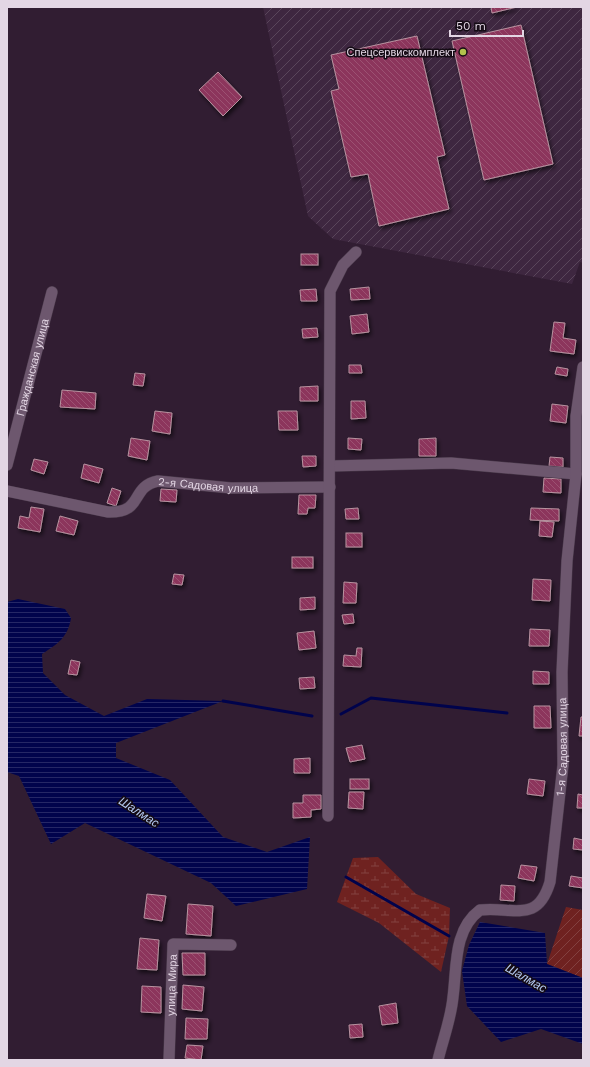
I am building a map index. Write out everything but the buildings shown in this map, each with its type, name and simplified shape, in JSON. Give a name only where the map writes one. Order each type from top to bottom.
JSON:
[{"type":"street","points":[[328,816],[331,466],[330,291],[343,265],[356,252]]},
{"type":"street","name":"Гражданская улица","points":[[7,465],[52,292]]},
{"type":"street","name":"1-я Садовая улица","points":[[438,1060],[453,997],[454,966],[459,945],[470,920],[480,910],[523,911],[533,908],[542,902],[547,894],[550,882],[564,765],[562,672],[567,561],[576,474],[576,416],[583,367]]},
{"type":"street","points":[[331,466],[451,463],[576,474]]},
{"type":"street","name":"2-я Садовая улица","points":[[7,491],[108,512],[120,512],[127,510],[134,504],[144,487],[149,483],[158,481],[231,488],[330,487]]},
{"type":"street","name":"улица Мира","points":[[169,1060],[173,944],[230,945]]},
{"type":"shaded area","points":[[263,7],[583,7],[583,263],[580,262],[572,284],[333,239],[308,216]]},
{"type":"green space","points":[[378,857],[416,894],[450,908],[449,936],[441,972],[379,923],[337,902],[353,858]]},
{"type":"green space","points":[[566,907],[583,910],[583,978],[547,964]]},
{"type":"water","points":[[18,599],[65,609],[71,618],[70,625],[65,635],[53,647],[42,654],[43,673],[65,695],[104,716],[147,699],[223,701],[116,743],[116,758],[170,780],[223,837],[267,852],[310,837],[307,889],[236,906],[211,883],[85,823],[51,844],[19,776],[7,772],[7,602]]},
{"type":"water","points":[[480,922],[545,933],[547,964],[583,978],[583,1044],[541,1029],[501,1042],[467,1006],[462,971],[469,945]]},
{"type":"waterway","points":[[341,714],[371,698],[507,713]]},
{"type":"waterway","points":[[223,701],[312,716]]},
{"type":"waterway","name":"Шалмас","points":[[346,877],[449,936]]},
{"type":"place","name":"Спецсервискомплект","points":[[463,52]]}]
